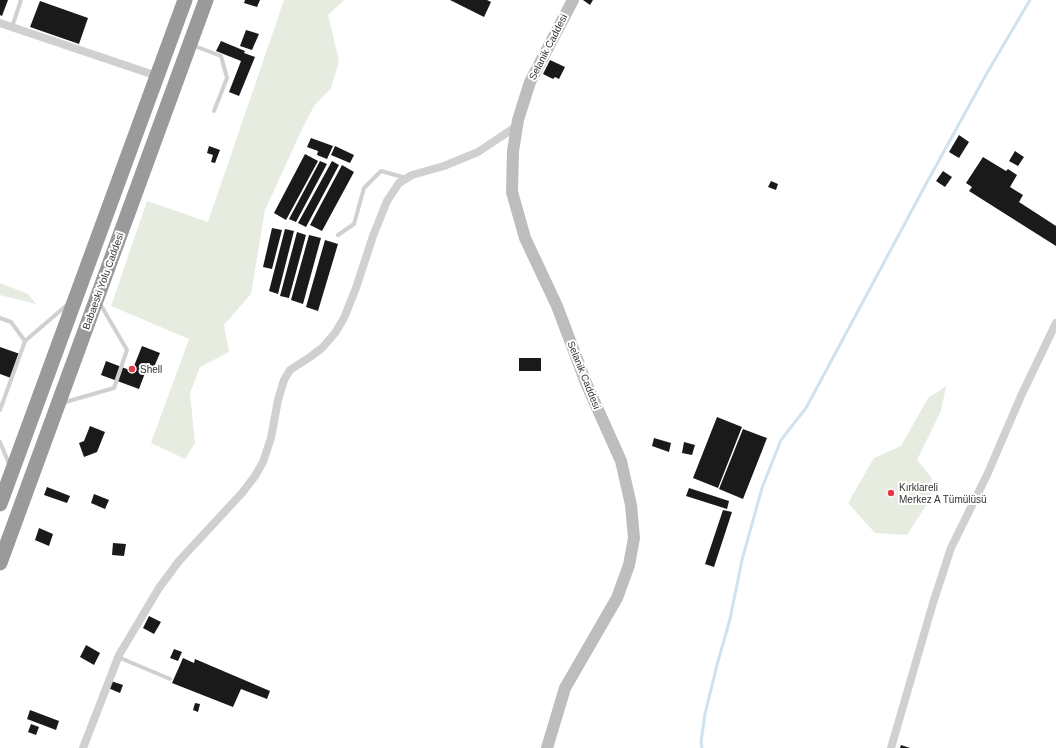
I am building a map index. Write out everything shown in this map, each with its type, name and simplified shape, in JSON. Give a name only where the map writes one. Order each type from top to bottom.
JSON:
[{"type":"highway","name":"Babaeski Yolu Caddesi","points":[[0,504],[184,0]]},
{"type":"highway","name":"Babaeski Yolu Caddesi","points":[[0,563],[206,0]]},
{"type":"street","name":"Selanik Caddesi","points":[[547,748],[565,688],[616,598],[629,565],[634,538],[631,505],[621,461],[586,383],[557,306],[525,238],[512,192],[513,151],[518,120],[530,82],[572,0]]},
{"type":"street","points":[[0,24],[157,76]]},
{"type":"street","points":[[83,748],[118,656],[160,588],[179,561],[242,494],[263,462],[271,438],[278,400],[284,380],[290,370],[322,348],[335,333],[344,318],[387,201],[398,183],[412,175],[444,166],[478,152],[517,126]]},
{"type":"street","points":[[891,748],[933,603],[952,548],[1056,323]]},
{"type":"lane","points":[[12,28],[21,0]]},
{"type":"lane","points":[[190,44],[221,56],[227,78],[214,111]]},
{"type":"lane","points":[[338,235],[354,224],[364,188],[381,171],[406,178]]},
{"type":"lane","points":[[0,410],[25,341],[75,298]]},
{"type":"lane","points":[[58,404],[114,388],[127,350],[97,298]]},
{"type":"lane","points":[[0,318],[11,322],[25,341]]},
{"type":"lane","points":[[0,442],[12,471]]},
{"type":"lane","points":[[118,656],[170,679]]},
{"type":"shaded area","points":[[284,0],[344,0],[328,15],[339,61],[331,88],[314,106],[265,210],[251,294],[224,325],[229,352],[200,367],[190,393],[195,443],[185,459],[151,443],[189,339],[111,306],[147,201],[208,222]]},
{"type":"shaded area","points":[[0,283],[28,294],[36,304],[0,295]]},
{"type":"shaded area","points":[[946,386],[941,411],[917,460],[932,478],[929,501],[907,535],[875,533],[848,503],[874,458],[901,446],[928,398]]},
{"type":"building","points":[[0,0],[8,0],[2,16],[0,15]]},
{"type":"building","points":[[245,0],[260,0],[257,7],[244,3]]},
{"type":"building","points":[[450,0],[487,0],[491,2],[484,17]]},
{"type":"building","points":[[583,0],[593,0],[590,5]]},
{"type":"building","points":[[40,1],[88,18],[79,44],[30,27]]},
{"type":"building","points":[[246,30],[259,34],[252,50],[240,46]]},
{"type":"building","points":[[221,41],[255,57],[239,96],[229,92],[241,61],[216,51]]},
{"type":"building","points":[[550,60],[565,67],[559,79],[555,77],[553,79],[543,74]]},
{"type":"building","points":[[959,135],[969,142],[959,158],[949,152]]},
{"type":"building","points":[[311,138],[333,146],[327,159],[317,155],[318,151],[307,147]]},
{"type":"building","points":[[209,146],[220,150],[215,163],[211,162],[213,155],[207,153]]},
{"type":"building","points":[[335,146],[354,155],[350,163],[331,155]]},
{"type":"building","points":[[1015,151],[1024,157],[1018,166],[1009,161]]},
{"type":"building","points":[[305,154],[318,161],[286,220],[274,213]]},
{"type":"building","points":[[983,157],[1006,171],[1008,169],[1017,175],[1010,187],[1023,195],[1019,202],[1056,226],[1056,246],[969,191],[972,187],[966,183]]},
{"type":"building","points":[[320,161],[327,164],[296,222],[289,219]]},
{"type":"building","points":[[332,161],[339,165],[306,227],[298,223]]},
{"type":"building","points":[[342,165],[354,172],[322,231],[310,225]]},
{"type":"building","points":[[943,171],[952,177],[945,187],[936,181]]},
{"type":"building","points":[[771,181],[778,184],[776,190],[768,187]]},
{"type":"building","points":[[272,228],[282,230],[272,269],[263,267]]},
{"type":"building","points":[[285,229],[294,231],[278,294],[269,291]]},
{"type":"building","points":[[297,232],[306,235],[289,298],[280,296]]},
{"type":"building","points":[[309,235],[321,238],[303,304],[291,300]]},
{"type":"building","points":[[325,240],[338,244],[318,311],[306,307]]},
{"type":"building","points":[[142,346],[160,353],[154,367],[148,365],[139,389],[101,375],[106,361],[132,371]]},
{"type":"building","points":[[0,347],[20,354],[11,378],[0,374]]},
{"type":"building","points":[[519,358],[541,358],[541,371],[519,371]]},
{"type":"building","points":[[717,417],[742,427],[718,488],[693,478]]},
{"type":"building","points":[[90,426],[105,432],[97,452],[84,457],[79,443],[84,441]]},
{"type":"building","points":[[743,429],[767,438],[743,499],[719,489]]},
{"type":"building","points":[[654,438],[671,443],[669,452],[652,446]]},
{"type":"building","points":[[684,442],[695,445],[692,455],[682,453]]},
{"type":"building","points":[[47,487],[70,496],[67,503],[44,495]]},
{"type":"building","points":[[689,488],[729,501],[727,509],[686,496]]},
{"type":"building","points":[[94,494],[109,500],[105,509],[91,503]]},
{"type":"building","points":[[723,510],[732,512],[714,567],[705,564]]},
{"type":"building","points":[[39,528],[53,534],[49,546],[35,540]]},
{"type":"building","points":[[113,543],[126,544],[124,556],[112,555]]},
{"type":"building","points":[[149,616],[161,622],[154,634],[143,628]]},
{"type":"building","points":[[86,645],[100,653],[94,665],[80,657]]},
{"type":"building","points":[[174,649],[182,652],[178,661],[170,658]]},
{"type":"building","points":[[183,658],[194,663],[195,659],[270,691],[267,699],[241,689],[233,707],[172,683]]},
{"type":"building","points":[[111,681],[123,685],[120,693],[108,688]]},
{"type":"building","points":[[195,703],[200,704],[198,712],[193,710]]},
{"type":"building","points":[[30,710],[59,721],[56,730],[27,719]]},
{"type":"building","points":[[31,724],[39,727],[36,735],[28,732]]},
{"type":"building","points":[[901,745],[910,748],[900,748]]},
{"type":"waterway","points":[[702,748],[701,742],[705,714],[730,619],[742,560],[762,488],[781,440],[806,408],[926,184],[987,73],[1030,0]]},
{"type":"place","name":"Shell","points":[[132,369]]},
{"type":"place","name":"Kırklareli Merkez A Tümülüsü","points":[[891,493]]}]
